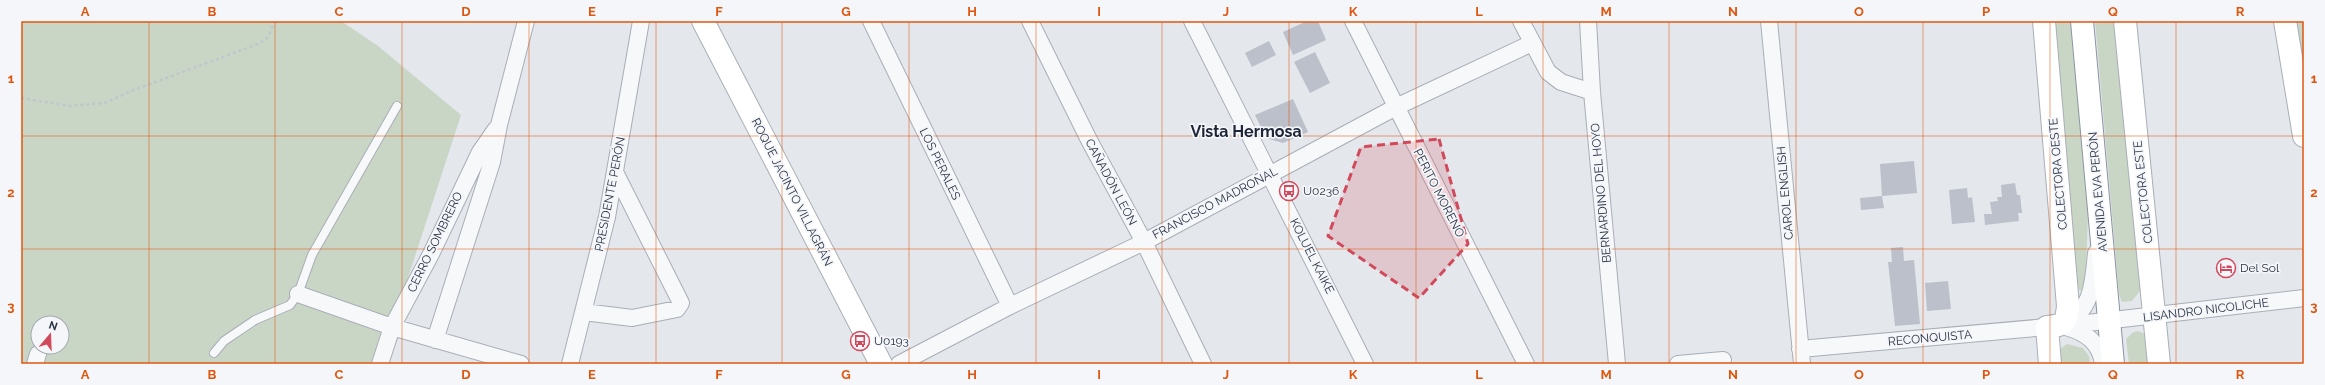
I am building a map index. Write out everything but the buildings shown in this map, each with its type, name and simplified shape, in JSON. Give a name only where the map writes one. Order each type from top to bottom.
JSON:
[{"type":"main road","name":"ROQUE JACINTO VILLAGRÁN","points":[[703,21],[881,364]]},
{"type":"main road","name":"COLECTORA OESTE","points":[[2044,21],[2068,306],[2065,322],[2054,327],[2050,364]]},
{"type":"main road","name":"AVENIDA EVA PERÓN","points":[[2082,21],[2113,364]]},
{"type":"main road","name":"COLECTORA ESTE","points":[[2125,21],[2159,364]]},
{"type":"main road","points":[[2285,21],[2304,136]]},
{"type":"street","name":"CERRO SOMBRERO","points":[[435,340],[492,162],[499,125],[526,21]]},
{"type":"street","name":"PRESIDENTE PERÓN","points":[[570,364],[607,217],[641,21]]},
{"type":"street","name":"LOS PERALES","points":[[871,21],[1010,306]]},
{"type":"street","name":"CAÑADÓN LEÓN","points":[[1030,21],[1089,140],[1144,242],[1203,364]]},
{"type":"street","name":"KOLUEL KAIKE","points":[[1192,21],[1366,364]]},
{"type":"street","name":"PERITO MORENO","points":[[1353,21],[1526,364]]},
{"type":"street","points":[[1521,21],[1548,72],[1561,82],[1592,92]]},
{"type":"street","name":"BERNARDINO DEL HOYO","points":[[1588,21],[1592,92],[1617,364]]},
{"type":"street","name":"CAROL ENGLISH","points":[[1769,21],[1801,356]]},
{"type":"street","name":"FRANCISCO MADROÑAL","points":[[899,364],[1010,306],[1144,242],[1396,107],[1532,43]]},
{"type":"street","name":"CERRO SOMBRERO","points":[[380,364],[392,327],[431,254],[480,152],[499,125]]},
{"type":"street","points":[[584,312],[632,318],[677,309],[681,303],[615,172]]},
{"type":"street","name":"RECONQUISTA","points":[[2054,327],[2078,315],[2090,297],[2096,251],[2098,192]]},
{"type":"street","points":[[298,294],[392,327],[521,364]]},
{"type":"street","name":"LISANDRO NICOLICHE","points":[[2109,321],[2304,298]]},
{"type":"street","name":"RECONQUISTA","points":[[1801,356],[2109,321]]},
{"type":"street","name":"RECONQUISTA","points":[[2054,327],[2089,336],[2096,344],[2103,364]]},
{"type":"street","points":[[1678,364],[1723,360]]},
{"type":"lane","points":[[214,353],[224,341],[255,320],[290,305],[298,294],[312,255],[397,106]]},
{"type":"path","points":[[21,98],[70,106],[105,103],[131,91],[258,44],[268,37],[275,21]]},
{"type":"highlighted area","points":[[1439,139],[1468,244],[1419,298],[1328,236],[1361,147]]},
{"type":"green space","points":[[21,21],[341,21],[378,46],[461,115],[380,364],[21,364]]},
{"type":"green space","points":[[2053,21],[2073,21],[2088,217],[2085,291],[2079,290],[2076,280]]},
{"type":"green space","points":[[2095,21],[2117,21],[2142,280],[2140,291],[2132,301],[2122,302],[2119,294]]},
{"type":"green space","points":[[2294,21],[2304,21],[2304,77]]},
{"type":"green space","points":[[2138,331],[2148,335],[2150,364],[2129,364],[2126,339],[2132,333]]},
{"type":"green space","points":[[2067,344],[2083,348],[2089,356],[2090,364],[2058,364],[2060,349]]},
{"type":"place","name":"U0236","points":[[1289,191]]},
{"type":"place","name":"Del Sol","points":[[2226,268]]},
{"type":"place","name":"U0193","points":[[860,341]]},
{"type":"district","name":"Vista Hermosa","points":[[1246,131]]}]
